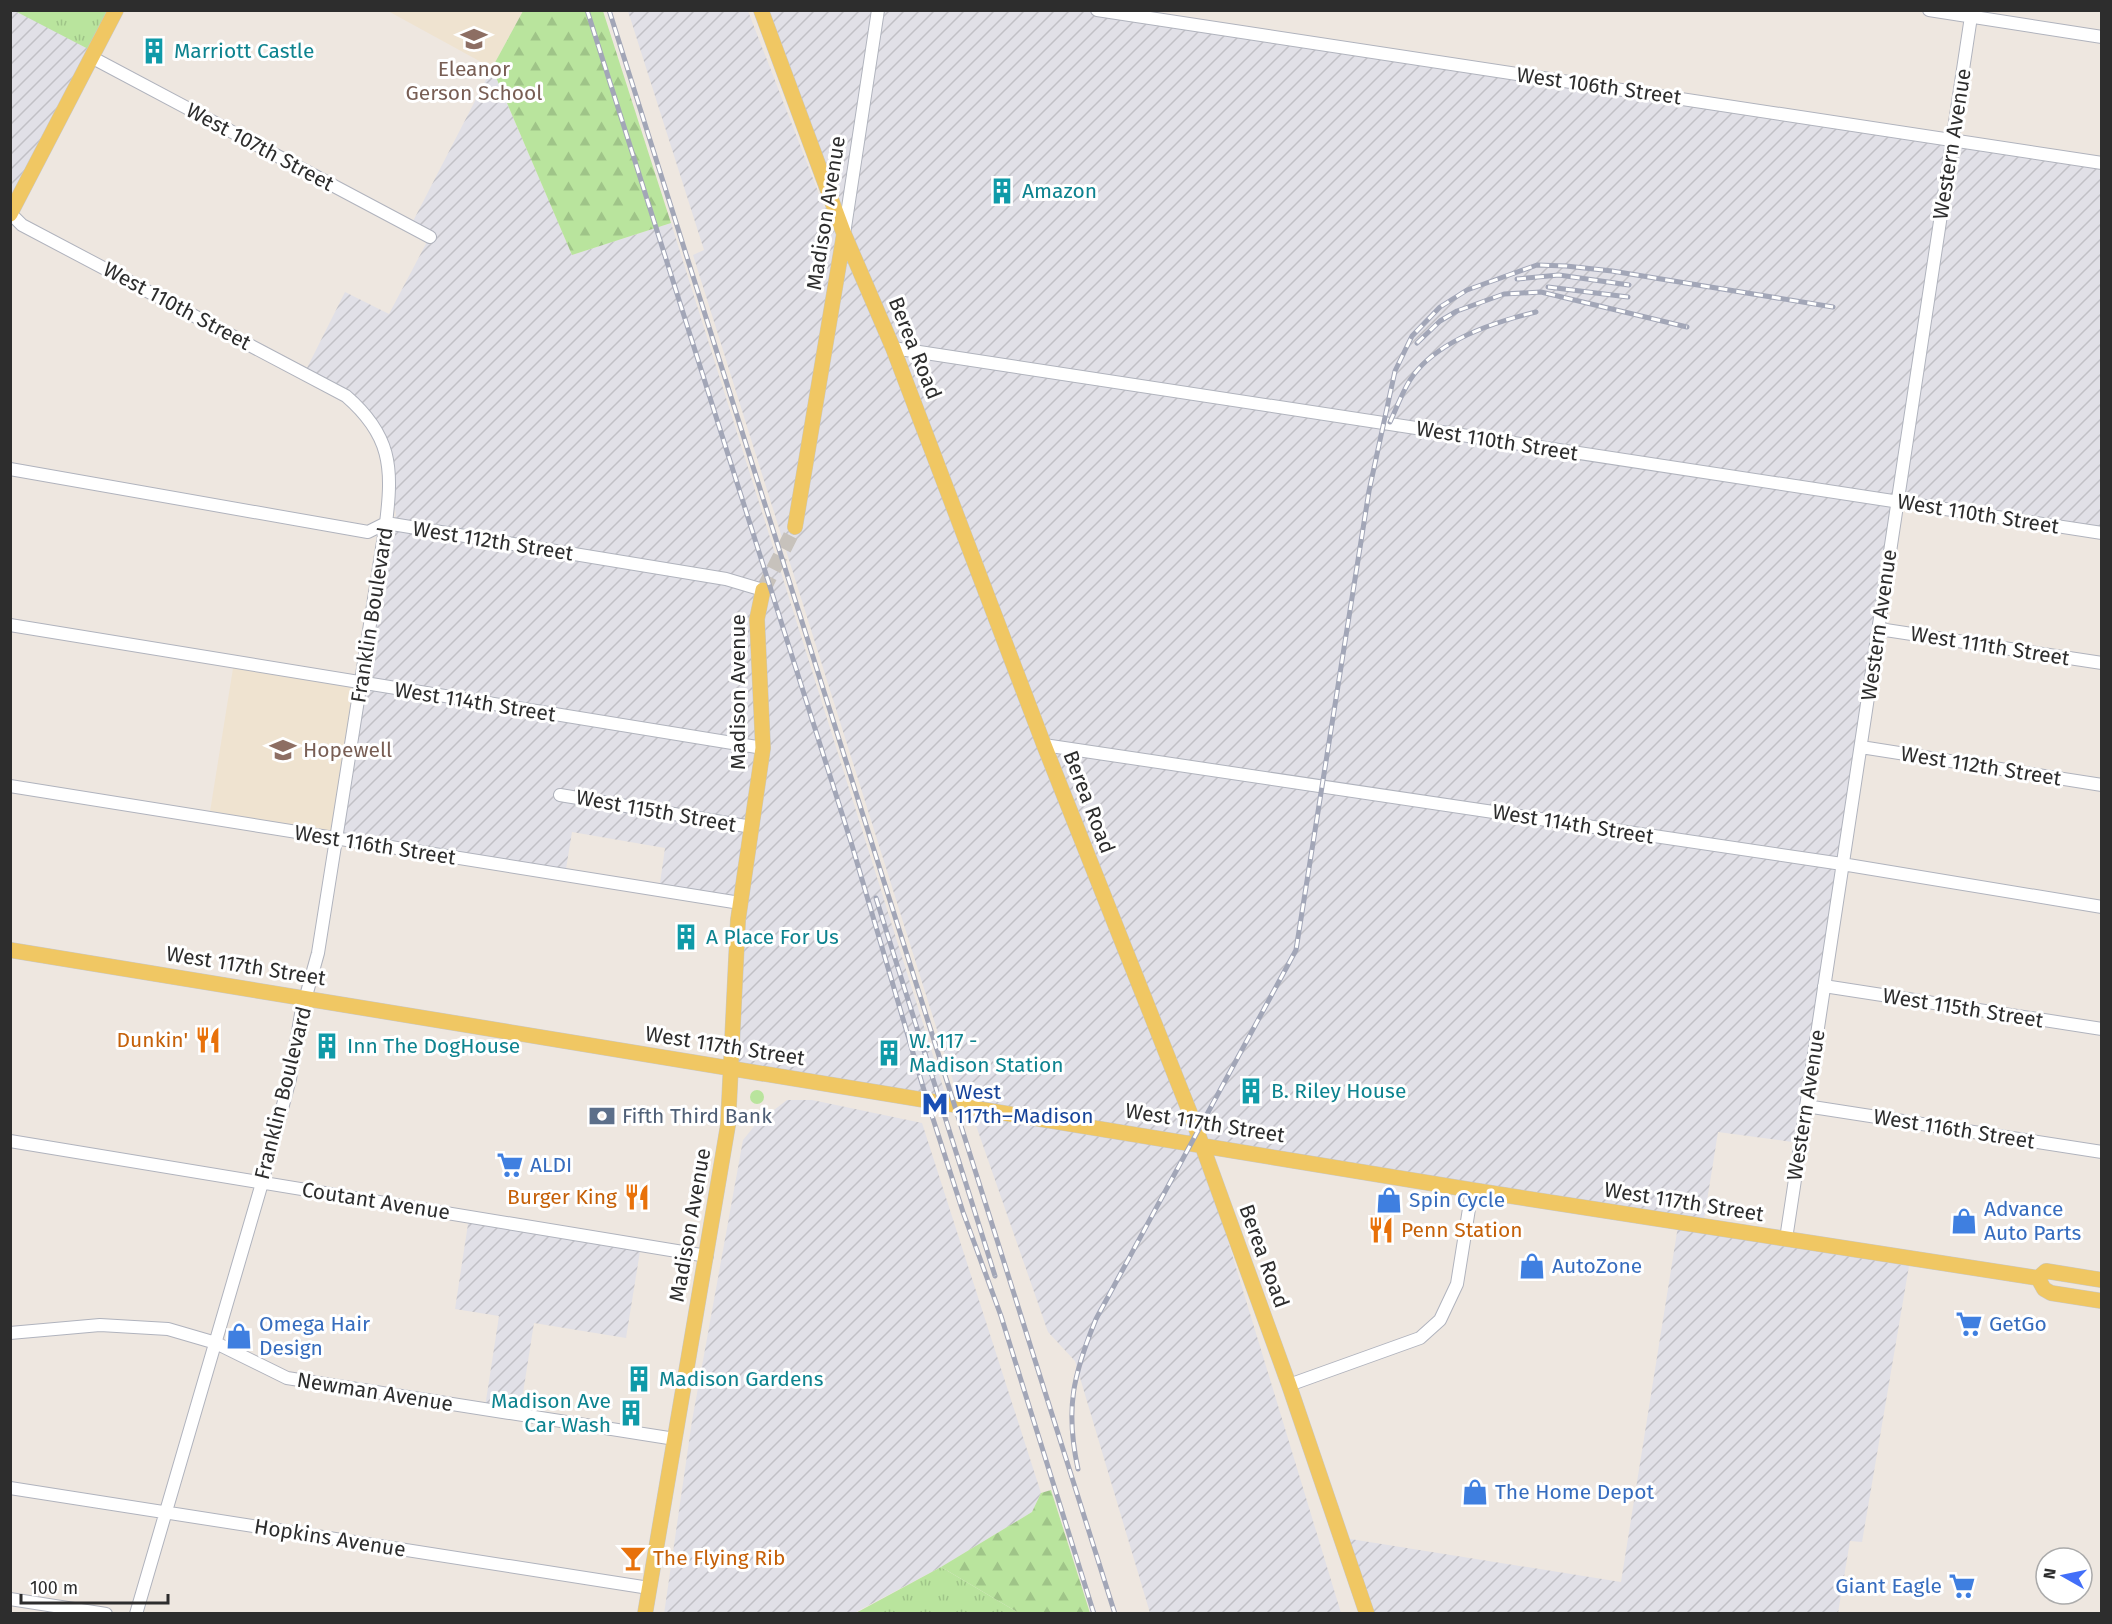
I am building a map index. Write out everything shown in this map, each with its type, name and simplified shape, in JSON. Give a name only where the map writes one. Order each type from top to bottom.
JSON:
[{"type":"main road","points":[[11,214],[116,10]]},
{"type":"main road","name":"Berea Road","points":[[761,10],[844,234],[894,348],[1044,745],[1201,1144],[1290,1385],[1367,1614]]},
{"type":"main road","name":"Madison Avenue","points":[[795,527],[844,234]]},
{"type":"main road","name":"Madison Avenue","points":[[645,1614],[728,1125],[740,903],[763,748],[757,619],[763,590]]},
{"type":"main road","name":"West 117th Street","points":[[10,950],[1472,1190],[2038,1278],[2046,1271],[2102,1280]]},
{"type":"main road","name":"West 117th Street","points":[[2038,1278],[2044,1289],[2051,1293],[2102,1301]]},
{"type":"street","name":"Madison Avenue","points":[[844,234],[878,10]]},
{"type":"street","name":"West 106th Street","points":[[1097,10],[2102,163]]},
{"type":"street","points":[[1929,10],[1971,14],[2102,37]]},
{"type":"street","name":"Western Avenue","points":[[1786,1239],[1971,14]]},
{"type":"street","name":"West 107th Street","points":[[91,57],[430,237]]},
{"type":"street","name":"West 110th Street","points":[[11,214],[22,225],[346,396]]},
{"type":"street","name":"West 110th Street","points":[[894,348],[2102,533]]},
{"type":"street","name":"Franklin Boulevard","points":[[136,1614],[216,1344],[290,1079],[306,997],[318,953],[338,839],[391,484],[387,455],[372,422],[346,396]]},
{"type":"street","name":"West 112th Street","points":[[10,469],[368,532],[386,523],[726,579],[763,590]]},
{"type":"street","name":"West 114th Street","points":[[10,625],[763,748]]},
{"type":"street","name":"West 111th Street","points":[[1879,628],[2102,663]]},
{"type":"street","name":"West 114th Street","points":[[1044,745],[1842,864],[2102,907]]},
{"type":"street","name":"West 112th Street","points":[[1861,747],[2102,785]]},
{"type":"street","name":"West 116th Street","points":[[10,786],[740,903]]},
{"type":"street","name":"West 115th Street","points":[[560,795],[752,827]]},
{"type":"street","name":"West 115th Street","points":[[1824,986],[2102,1029]]},
{"type":"street","name":"West 116th Street","points":[[1806,1106],[2102,1152]]},
{"type":"street","name":"Coutant Avenue","points":[[10,1141],[707,1256]]},
{"type":"street","points":[[1290,1385],[1420,1338],[1440,1320],[1457,1284],[1472,1190]]},
{"type":"street","name":"Newman Avenue","points":[[10,1333],[100,1325],[168,1329],[216,1344],[287,1378],[675,1439]]},
{"type":"street","name":"Hopkins Avenue","points":[[10,1488],[649,1588]]},
{"type":"street","points":[[10,1599],[106,1614]]},
{"type":"shaded area","points":[[15,10],[94,52],[11,213],[10,11]]},
{"type":"shaded area","name":"Eleanor Gerson School","points":[[388,11],[523,11],[492,68]]},
{"type":"shaded area","points":[[628,11],[748,11],[824,207],[833,204],[761,11],[1097,11],[2101,163],[2101,533],[1897,502],[1800,1143],[1718,1132],[1703,1226],[961,1106],[693,255],[704,250]]},
{"type":"shaded area","points":[[492,68],[572,255],[671,223],[948,1103],[730,1068],[740,903],[659,890],[665,848],[572,832],[565,875],[338,839],[383,541],[396,515],[387,455],[360,408],[304,374],[345,292],[389,314],[429,238],[410,227]]},
{"type":"shaded area","points":[[234,662],[361,683],[338,839],[209,818]]},
{"type":"shaded area","points":[[787,1100],[812,1100],[922,1123],[1041,1493],[1032,1512],[941,1567],[854,1613],[664,1614],[692,1421],[743,1140],[756,1124]]},
{"type":"shaded area","points":[[971,1111],[1200,1149],[1341,1613],[1150,1613],[1075,1361],[1048,1332]]},
{"type":"shaded area","points":[[470,1211],[642,1239],[626,1338],[534,1323],[520,1412],[485,1407],[499,1316],[455,1309]]},
{"type":"shaded area","points":[[1678,1226],[1909,1266],[1862,1542],[1850,1541],[1838,1613],[1369,1613],[1344,1538],[1621,1582]]},
{"type":"green space","points":[[15,11],[116,11],[94,52]]},
{"type":"green space","points":[[523,11],[603,11],[671,223],[572,255],[492,68]]},
{"type":"green space","points":[[757,1090],[762,1092],[764,1097],[762,1102],[757,1104],[752,1102],[750,1097],[752,1092]]},
{"type":"green space","points":[[1051,1490],[1090,1613],[1019,1613],[941,1567],[1032,1512],[1041,1493]]},
{"type":"green space","points":[[941,1567],[1019,1613],[854,1614]]},
{"type":"tunnel","points":[[763,590],[795,527]]},
{"type":"railway","points":[[587,10],[851,842],[926,1097],[963,1212],[1001,1316],[1094,1614]]},
{"type":"railway","points":[[609,10],[1115,1614]]},
{"type":"railway","points":[[1078,1469],[1072,1428],[1074,1392],[1082,1358],[1096,1319],[1296,950],[1369,491],[1395,371],[1412,336],[1440,307],[1467,290],[1537,265],[1612,271],[1833,307]]},
{"type":"railway","points":[[1517,279],[1559,275],[1629,285]]},
{"type":"railway","points":[[1548,287],[1628,297]]},
{"type":"railway","points":[[1417,343],[1440,321],[1457,311],[1504,294],[1541,292],[1687,327]]},
{"type":"railway","points":[[1390,422],[1410,380],[1434,354],[1467,335],[1502,321],[1536,312]]},
{"type":"railway","points":[[876,898],[995,1276]]},
{"type":"place","name":"Eleanor Gerson School","points":[[474,39]]},
{"type":"place","name":"Marriott Castle","points":[[154,51]]},
{"type":"place","name":"Amazon","points":[[1002,191]]},
{"type":"place","name":"Hopewell","points":[[283,750]]},
{"type":"place","name":"A Place For Us","points":[[686,937]]},
{"type":"place","name":"Dunkin'","points":[[208,1040]]},
{"type":"place","name":"Inn The DogHouse","points":[[327,1046]]},
{"type":"place","name":"W. 117 - Madison Station","points":[[889,1053]]},
{"type":"place","name":"B. Riley House","points":[[1251,1091]]},
{"type":"place","name":"West 117th–Madison","points":[[935,1104]]},
{"type":"place","name":"Fifth Third Bank","points":[[602,1116]]},
{"type":"place","name":"ALDI","points":[[510,1165]]},
{"type":"place","name":"Burger King","points":[[637,1197]]},
{"type":"place","name":"Spin Cycle","points":[[1389,1200]]},
{"type":"place","name":"Advance Auto Parts","points":[[1964,1221]]},
{"type":"place","name":"Penn Station","points":[[1381,1230]]},
{"type":"place","name":"AutoZone","points":[[1532,1266]]},
{"type":"place","name":"GetGo","points":[[1969,1324]]},
{"type":"place","name":"Omega Hair Design","points":[[239,1336]]},
{"type":"place","name":"Madison Gardens","points":[[639,1379]]},
{"type":"place","name":"Madison Ave Car Wash","points":[[631,1413]]},
{"type":"place","name":"The Home Depot","points":[[1475,1492]]},
{"type":"place","name":"The Flying Rib","points":[[633,1558]]},
{"type":"place","name":"Giant Eagle","points":[[1962,1586]]}]
